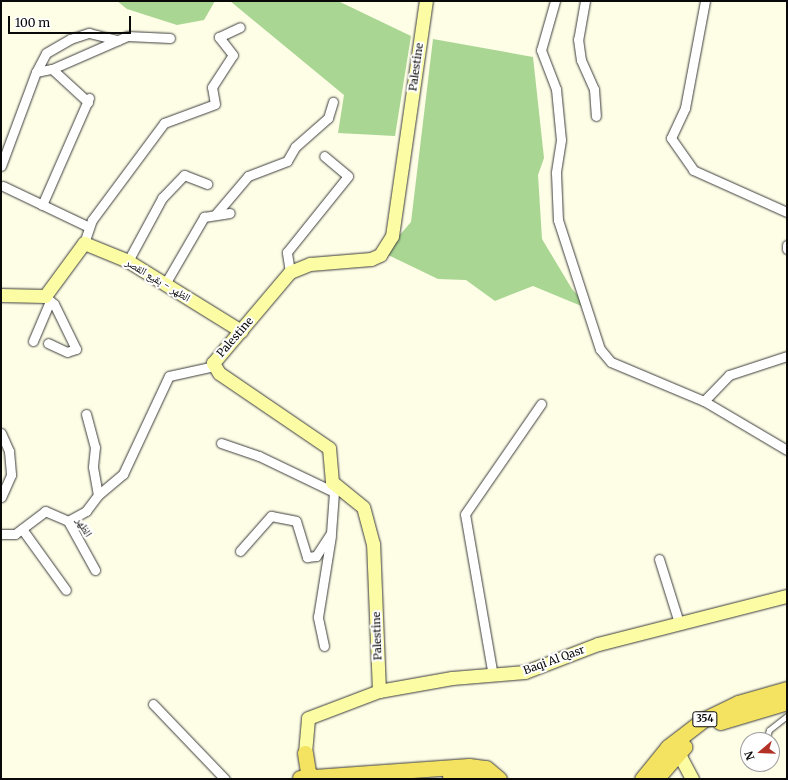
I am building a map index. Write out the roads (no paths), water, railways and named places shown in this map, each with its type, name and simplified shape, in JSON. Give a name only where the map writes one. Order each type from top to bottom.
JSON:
[{"type":"main road","name":"Palestine","points":[[379,691],[373,542],[361,503],[334,488],[329,448],[214,366],[214,361],[290,272],[310,264],[376,257],[392,236],[426,1]]},
{"type":"main road","name":"الظهر - بقيع القصر","points":[[84,243],[128,261],[241,331]]},
{"type":"main road","points":[[1,295],[48,299],[84,243]]},
{"type":"main road","name":"Baqi Al Qasr","points":[[305,753],[308,718],[379,691],[452,678],[493,676],[525,672],[598,644],[787,596]]},
{"type":"main road","name":"354","points":[[642,779],[668,747],[703,720],[738,703],[787,689]]},
{"type":"main road","name":"354","points":[[656,779],[673,756],[705,729],[737,715],[787,702]]},
{"type":"main road","points":[[301,778],[308,773],[305,753]]},
{"type":"main road","points":[[673,756],[681,758],[692,779]]},
{"type":"main road","points":[[301,778],[469,766],[486,768],[499,779]]},
{"type":"main road","points":[[403,779],[454,775],[481,779]]},
{"type":"street","points":[[555,1],[542,50],[556,89],[560,125],[558,220],[600,349],[611,362],[704,401],[787,450]]},
{"type":"street","points":[[585,1],[578,39],[581,60],[594,89],[596,116]]},
{"type":"street","points":[[705,1],[684,108],[671,138],[693,170],[787,212]]},
{"type":"street","points":[[84,243],[89,227],[164,123],[215,104],[212,87],[233,55],[220,37],[240,27]]},
{"type":"street","points":[[1,166],[36,72],[46,53],[70,39],[89,33],[118,40]]},
{"type":"street","points":[[36,72],[52,69],[127,36],[170,38]]},
{"type":"street","points":[[42,205],[89,99],[52,69]]},
{"type":"street","points":[[215,215],[248,176],[287,161],[295,147],[328,118],[333,102]]},
{"type":"street","points":[[290,272],[287,252],[348,176],[324,156]]},
{"type":"street","points":[[128,261],[162,198],[184,175],[207,184]]},
{"type":"street","points":[[3,186],[89,227]]},
{"type":"street","points":[[165,284],[204,217],[230,213]]},
{"type":"street","points":[[33,340],[48,299]]},
{"type":"street","points":[[48,299],[76,349],[67,352],[48,343]]},
{"type":"street","points":[[704,401],[729,376],[787,356]]},
{"type":"street","points":[[68,521],[86,511],[98,495],[123,474],[169,376],[214,366]]},
{"type":"street","points":[[493,676],[464,514],[541,404]]},
{"type":"street","points":[[86,414],[95,447],[93,478],[98,495]]},
{"type":"street","points":[[1,433],[9,451],[11,475],[1,497]]},
{"type":"street","points":[[221,443],[259,456],[334,488],[331,533],[318,617],[324,646]]},
{"type":"street","name":"الظهر","points":[[1,534],[8,536],[22,529],[45,511],[68,521],[95,570]]},
{"type":"street","points":[[240,551],[271,516],[296,521],[307,557],[316,556],[331,533]]},
{"type":"street","points":[[22,529],[66,590]]},
{"type":"street","points":[[659,559],[679,623]]},
{"type":"street","points":[[153,704],[225,779]]},
{"type":"lane","points":[[768,732],[787,716]]}]
